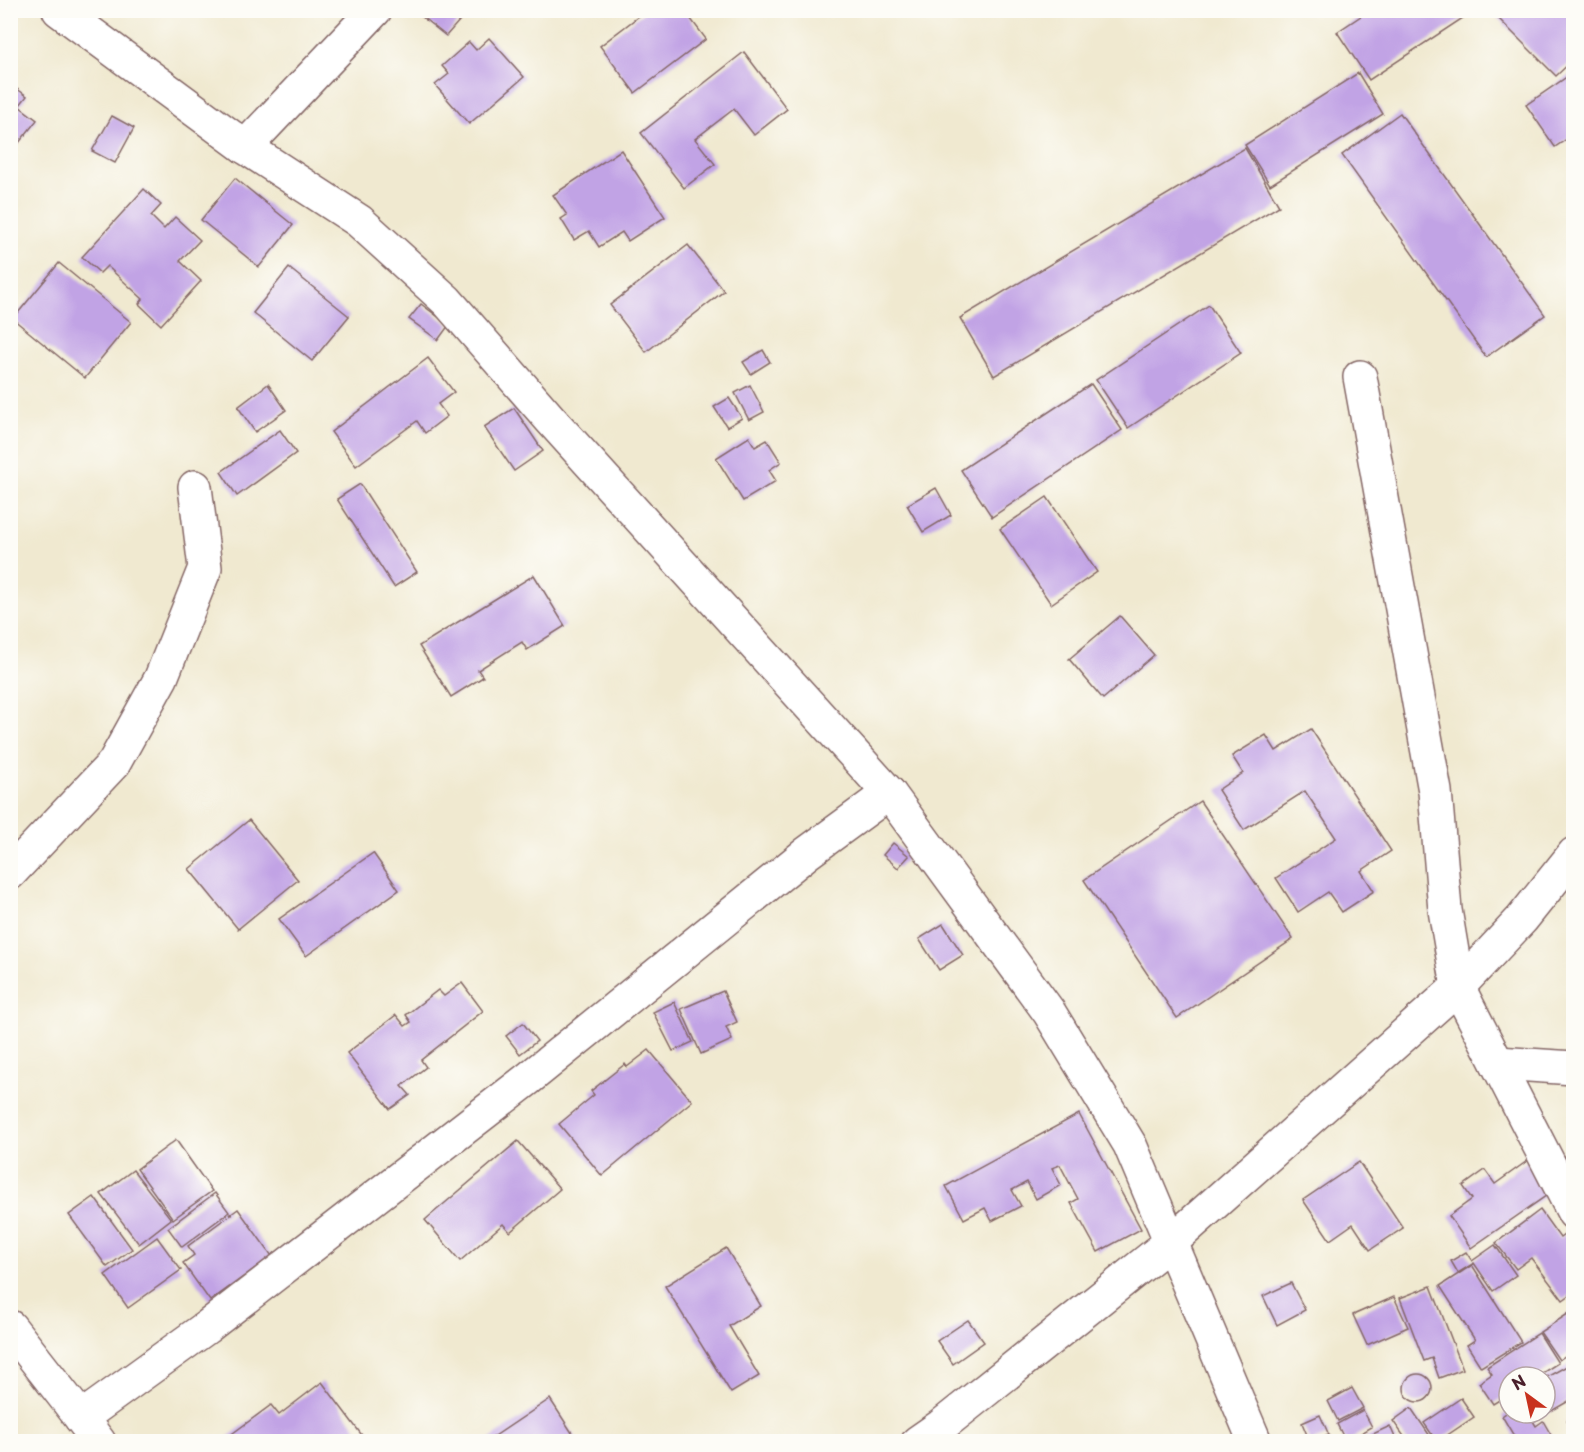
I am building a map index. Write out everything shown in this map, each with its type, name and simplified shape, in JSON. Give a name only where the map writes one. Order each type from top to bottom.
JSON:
[{"type":"street","points":[[59,10],[245,147],[359,221],[447,301],[550,420],[889,793],[1049,1012],[1130,1145],[1255,1442]]},
{"type":"street","points":[[245,147],[375,10]]},
{"type":"street","points":[[1360,377],[1435,791],[1445,910],[1458,987],[1574,1213]]},
{"type":"street","points":[[10,873],[114,763],[161,678],[206,568],[195,487]]},
{"type":"street","points":[[10,1327],[90,1430],[207,1327],[519,1086],[807,853],[889,793]]},
{"type":"street","points":[[918,1442],[1171,1242],[1458,987],[1522,919],[1574,854]]},
{"type":"street","points":[[1497,1063],[1574,1068]]},
{"type":"building","points":[[425,10],[464,10],[467,12],[446,36],[421,16]]},
{"type":"building","points":[[647,10],[684,10],[706,39],[635,93],[600,46]]},
{"type":"building","points":[[1370,10],[1475,10],[1369,80],[1337,32]]},
{"type":"building","points":[[1490,10],[1574,10],[1574,59],[1556,76]]},
{"type":"building","points":[[489,38],[524,77],[469,124],[435,85],[449,74],[442,66],[469,42],[476,50]]},
{"type":"building","points":[[744,52],[787,109],[754,135],[734,109],[695,139],[715,164],[684,188],[641,133]]},
{"type":"building","points":[[1574,72],[1574,134],[1555,147],[1526,105]]},
{"type":"building","points":[[1358,73],[1383,114],[1270,185],[1245,145]]},
{"type":"building","points":[[10,84],[27,96],[19,106],[37,120],[10,154]]},
{"type":"building","points":[[1400,113],[1545,315],[1486,357],[1342,155]]},
{"type":"building","points":[[112,116],[134,128],[115,163],[92,151]]},
{"type":"building","points":[[1245,148],[1279,206],[994,376],[960,318]]},
{"type":"building","points":[[621,150],[665,217],[628,241],[622,232],[599,247],[589,231],[574,240],[561,219],[567,215],[553,195]]},
{"type":"building","points":[[235,178],[293,225],[259,267],[201,220]]},
{"type":"building","points":[[144,189],[161,205],[151,216],[164,229],[175,217],[200,240],[180,261],[201,281],[161,325],[139,304],[143,299],[107,266],[100,273],[82,257]]},
{"type":"building","points":[[688,245],[724,291],[646,352],[610,305]]},
{"type":"building","points":[[59,263],[131,322],[85,378],[13,319]]},
{"type":"building","points":[[289,268],[349,316],[312,361],[253,313]]},
{"type":"building","points":[[421,304],[449,325],[438,340],[409,319]]},
{"type":"building","points":[[1209,305],[1241,353],[1128,428],[1096,380]]},
{"type":"building","points":[[763,350],[770,362],[751,374],[743,362]]},
{"type":"building","points":[[428,358],[454,392],[438,404],[447,416],[425,433],[417,421],[356,466],[331,432]]},
{"type":"building","points":[[268,384],[286,410],[255,432],[238,407]]},
{"type":"building","points":[[1091,384],[1122,430],[992,517],[961,470]]},
{"type":"building","points":[[750,385],[764,412],[749,420],[735,393]]},
{"type":"building","points":[[729,398],[742,418],[727,427],[714,407]]},
{"type":"building","points":[[514,408],[543,451],[514,471],[484,427]]},
{"type":"building","points":[[280,430],[296,453],[237,496],[221,472]]},
{"type":"building","points":[[749,437],[755,447],[767,440],[781,462],[769,470],[776,481],[743,501],[716,458]]},
{"type":"building","points":[[360,484],[417,572],[394,587],[337,499]]},
{"type":"building","points":[[936,488],[951,515],[923,532],[907,505]]},
{"type":"building","points":[[1047,497],[1097,572],[1051,604],[1000,529]]},
{"type":"building","points":[[534,575],[565,626],[527,650],[522,642],[478,670],[483,677],[451,697],[419,646]]},
{"type":"building","points":[[1120,616],[1154,655],[1103,699],[1069,659]]},
{"type":"building","points":[[1311,729],[1391,851],[1361,871],[1374,891],[1342,912],[1328,892],[1298,912],[1276,878],[1336,838],[1305,791],[1244,830],[1218,790],[1243,773],[1232,756],[1266,735],[1276,751]]},
{"type":"building","points":[[1200,801],[1293,939],[1177,1018],[1084,880]]},
{"type":"building","points":[[249,820],[298,880],[238,929],[189,869]]},
{"type":"building","points":[[893,843],[909,856],[898,868],[883,855]]},
{"type":"building","points":[[373,853],[399,890],[306,956],[279,919]]},
{"type":"building","points":[[943,924],[963,955],[939,970],[919,939]]},
{"type":"building","points":[[462,983],[483,1011],[421,1060],[426,1067],[402,1086],[410,1095],[390,1109],[347,1053],[396,1015],[405,1026],[411,1022],[406,1015],[438,990],[444,996]]},
{"type":"building","points":[[723,991],[737,1022],[726,1027],[732,1040],[701,1054],[681,1009]]},
{"type":"building","points":[[674,1002],[693,1042],[673,1051],[653,1012]]},
{"type":"building","points":[[523,1023],[537,1041],[520,1054],[506,1036]]},
{"type":"building","points":[[649,1050],[692,1101],[602,1176],[559,1124],[594,1095],[591,1091],[625,1064],[627,1067]]},
{"type":"building","points":[[1079,1114],[1141,1229],[1098,1252],[1071,1203],[1078,1199],[1060,1165],[1052,1168],[1061,1185],[1036,1199],[1027,1182],[1012,1190],[1021,1206],[992,1221],[985,1208],[964,1219],[946,1186]]},
{"type":"building","points":[[176,1140],[212,1191],[173,1219],[137,1169]]},
{"type":"building","points":[[518,1141],[560,1189],[510,1232],[503,1224],[460,1261],[425,1220]]},
{"type":"building","points":[[1530,1159],[1553,1191],[1471,1248],[1449,1216],[1472,1199],[1463,1186],[1485,1170],[1495,1184]]},
{"type":"building","points":[[1359,1162],[1403,1228],[1370,1250],[1353,1224],[1330,1240],[1303,1200]]},
{"type":"building","points":[[133,1170],[171,1219],[139,1244],[101,1194]]},
{"type":"building","points":[[215,1193],[229,1212],[182,1247],[168,1228]]},
{"type":"building","points":[[94,1197],[132,1249],[107,1267],[69,1215]]},
{"type":"building","points":[[238,1209],[272,1256],[210,1301],[183,1263],[194,1255],[188,1246]]},
{"type":"building","points":[[1540,1210],[1560,1238],[1568,1232],[1574,1240],[1574,1292],[1563,1300],[1531,1258],[1516,1269],[1496,1243]]},
{"type":"building","points":[[157,1237],[181,1270],[128,1308],[105,1275]]},
{"type":"building","points":[[1495,1245],[1516,1275],[1493,1291],[1474,1263],[1458,1273],[1451,1261],[1466,1252],[1472,1261]]},
{"type":"building","points":[[726,1248],[761,1306],[729,1326],[759,1376],[731,1393],[665,1286]]},
{"type":"building","points":[[1472,1265],[1521,1342],[1481,1367],[1467,1345],[1475,1340],[1440,1286]]},
{"type":"building","points":[[1291,1283],[1305,1310],[1277,1325],[1263,1296]]},
{"type":"building","points":[[1431,1286],[1463,1369],[1439,1378],[1432,1358],[1424,1361],[1400,1298]]},
{"type":"building","points":[[1394,1297],[1408,1327],[1367,1345],[1353,1315]]},
{"type":"building","points":[[1574,1310],[1574,1354],[1572,1351],[1559,1360],[1540,1332]]},
{"type":"building","points":[[968,1320],[984,1342],[953,1364],[937,1341]]},
{"type":"building","points":[[1539,1333],[1558,1363],[1555,1365],[1497,1365],[1497,1402],[1493,1404],[1479,1383],[1492,1374],[1487,1367]]},
{"type":"building","points":[[1574,1362],[1574,1398],[1557,1408],[1557,1371]]},
{"type":"building","points":[[1418,1374],[1428,1378],[1432,1388],[1428,1398],[1418,1402],[1408,1398],[1404,1388],[1408,1378]]},
{"type":"building","points":[[322,1382],[367,1442],[221,1442],[271,1405],[279,1415]]},
{"type":"building","points":[[1352,1388],[1363,1408],[1338,1421],[1328,1401]]},
{"type":"building","points":[[1461,1398],[1474,1417],[1437,1442],[1424,1423]]},
{"type":"building","points":[[550,1399],[578,1442],[486,1442]]},
{"type":"building","points":[[1411,1408],[1434,1442],[1408,1442],[1393,1421]]},
{"type":"building","points":[[1363,1410],[1372,1427],[1346,1442],[1337,1424]]},
{"type":"building","points":[[1320,1415],[1329,1435],[1310,1442],[1302,1423]]},
{"type":"building","points":[[1574,1417],[1574,1442],[1571,1442],[1568,1437],[1573,1434],[1566,1421]]},
{"type":"building","points":[[1507,1425],[1545,1425],[1555,1442],[1511,1442],[1510,1439],[1514,1436]]},
{"type":"building","points":[[1390,1426],[1397,1442],[1356,1442]]}]
